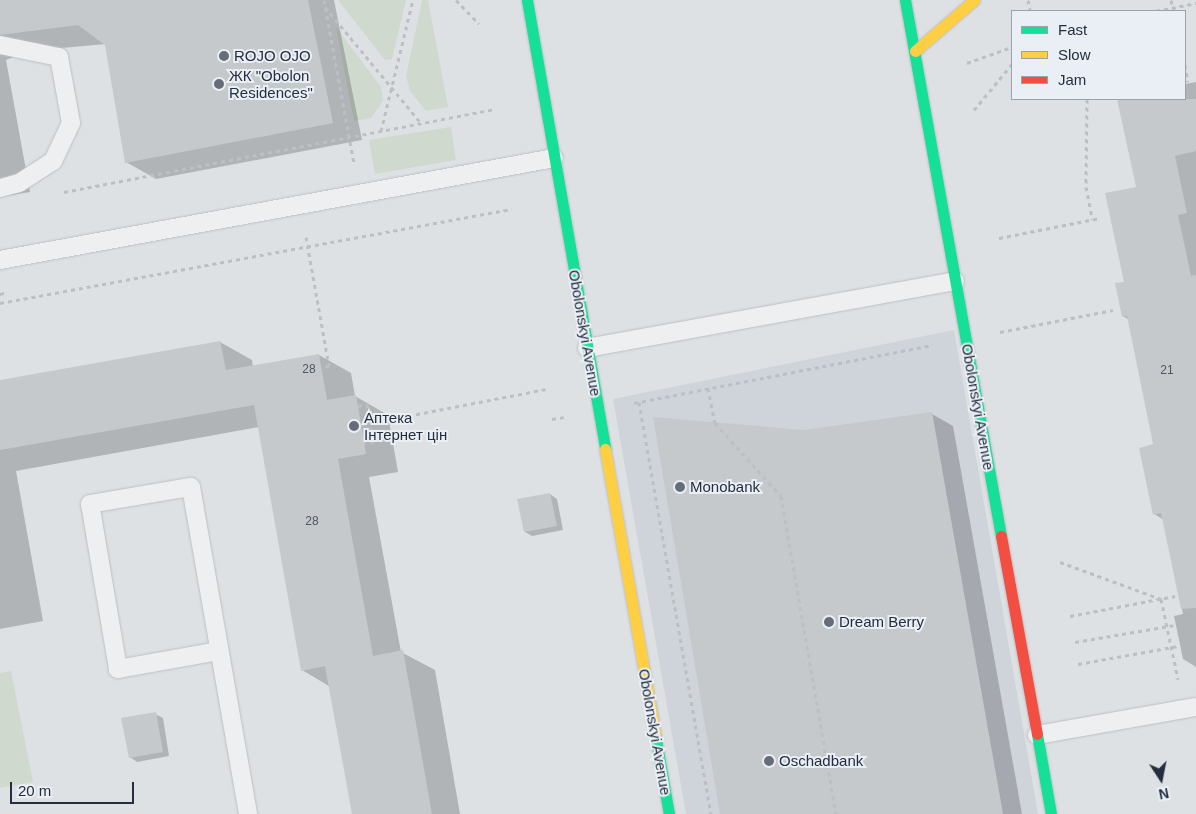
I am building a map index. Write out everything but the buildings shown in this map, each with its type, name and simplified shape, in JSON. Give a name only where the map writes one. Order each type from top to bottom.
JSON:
[{"type":"main road","name":"Obolonskyi Avenue","points":[[527,0],[669,814]]},
{"type":"main road","name":"Obolonskyi Avenue","points":[[905,0],[1051,814]]},
{"type":"main road","points":[[915,51],[974,0]]},
{"type":"lane","points":[[0,45],[60,57],[71,123],[52,161],[19,183],[0,188]]},
{"type":"lane","points":[[0,260],[554,158]]},
{"type":"lane","points":[[587,348],[955,281]]},
{"type":"lane","points":[[219,651],[118,669],[90,504],[191,487],[248,814]]},
{"type":"lane","points":[[1037,735],[1196,707]]},
{"type":"path","points":[[324,0],[359,193]]},
{"type":"path","points":[[380,131],[413,0]]},
{"type":"path","points":[[456,0],[479,24]]},
{"type":"path","points":[[1171,0],[1173,10],[1196,3]]},
{"type":"path","points":[[325,6],[421,123]]},
{"type":"path","points":[[967,63],[1011,46]]},
{"type":"path","points":[[974,110],[1011,65]]},
{"type":"path","points":[[1186,71],[1188,82]]},
{"type":"path","points":[[1087,100],[1086,187],[1092,219]]},
{"type":"path","points":[[58,193],[494,109]]},
{"type":"path","points":[[0,303],[511,209]]},
{"type":"path","points":[[999,238],[1100,218]]},
{"type":"path","points":[[306,236],[329,366],[321,367]]},
{"type":"path","points":[[552,419],[1113,310]]},
{"type":"path","points":[[708,388],[715,422],[781,496],[836,814]]},
{"type":"path","points":[[361,425],[546,389]]},
{"type":"path","points":[[638,402],[711,814]]},
{"type":"path","points":[[358,406],[367,404],[374,442],[364,443]]},
{"type":"path","points":[[1060,562],[1161,599]]},
{"type":"path","points":[[1070,616],[1175,596]]},
{"type":"path","points":[[1161,599],[1171,646]]},
{"type":"path","points":[[1075,642],[1174,625]]},
{"type":"path","points":[[1078,664],[1178,646]]},
{"type":"shaded area","points":[[338,0],[406,0],[392,59],[385,60]]},
{"type":"shaded area","points":[[422,0],[428,0],[448,107],[426,111],[410,91],[406,76]]},
{"type":"shaded area","points":[[336,27],[381,87],[383,101],[371,118],[354,121]]},
{"type":"shaded area","points":[[451,127],[456,160],[375,174],[369,140]]},
{"type":"shaded area","name":"Dream Berry","points":[[954,330],[1038,814],[686,814],[613,399]]},
{"type":"shaded area","points":[[11,671],[33,782],[0,788],[0,673]]},
{"type":"traffic: fast","points":[[527,0],[605,449]]},
{"type":"traffic: fast","points":[[905,0],[1001,536]]},
{"type":"traffic: fast","points":[[655,734],[669,814]]},
{"type":"traffic: fast","points":[[1037,734],[1051,814]]},
{"type":"traffic: slow","points":[[915,51],[974,0]]},
{"type":"traffic: slow","points":[[605,449],[655,734]]},
{"type":"traffic: jam","points":[[1001,536],[1037,734]]},
{"type":"place","name":"ROJO OJO","points":[[224,56]]},
{"type":"place","name":"ЖК \"Obolon Residences\"","points":[[219,84]]},
{"type":"place","name":"Аптека Інтернет цін","points":[[354,426]]},
{"type":"place","name":"Monobank","points":[[680,487]]},
{"type":"place","name":"Dream Berry","points":[[829,622]]},
{"type":"place","name":"Oschadbank","points":[[769,761]]}]
